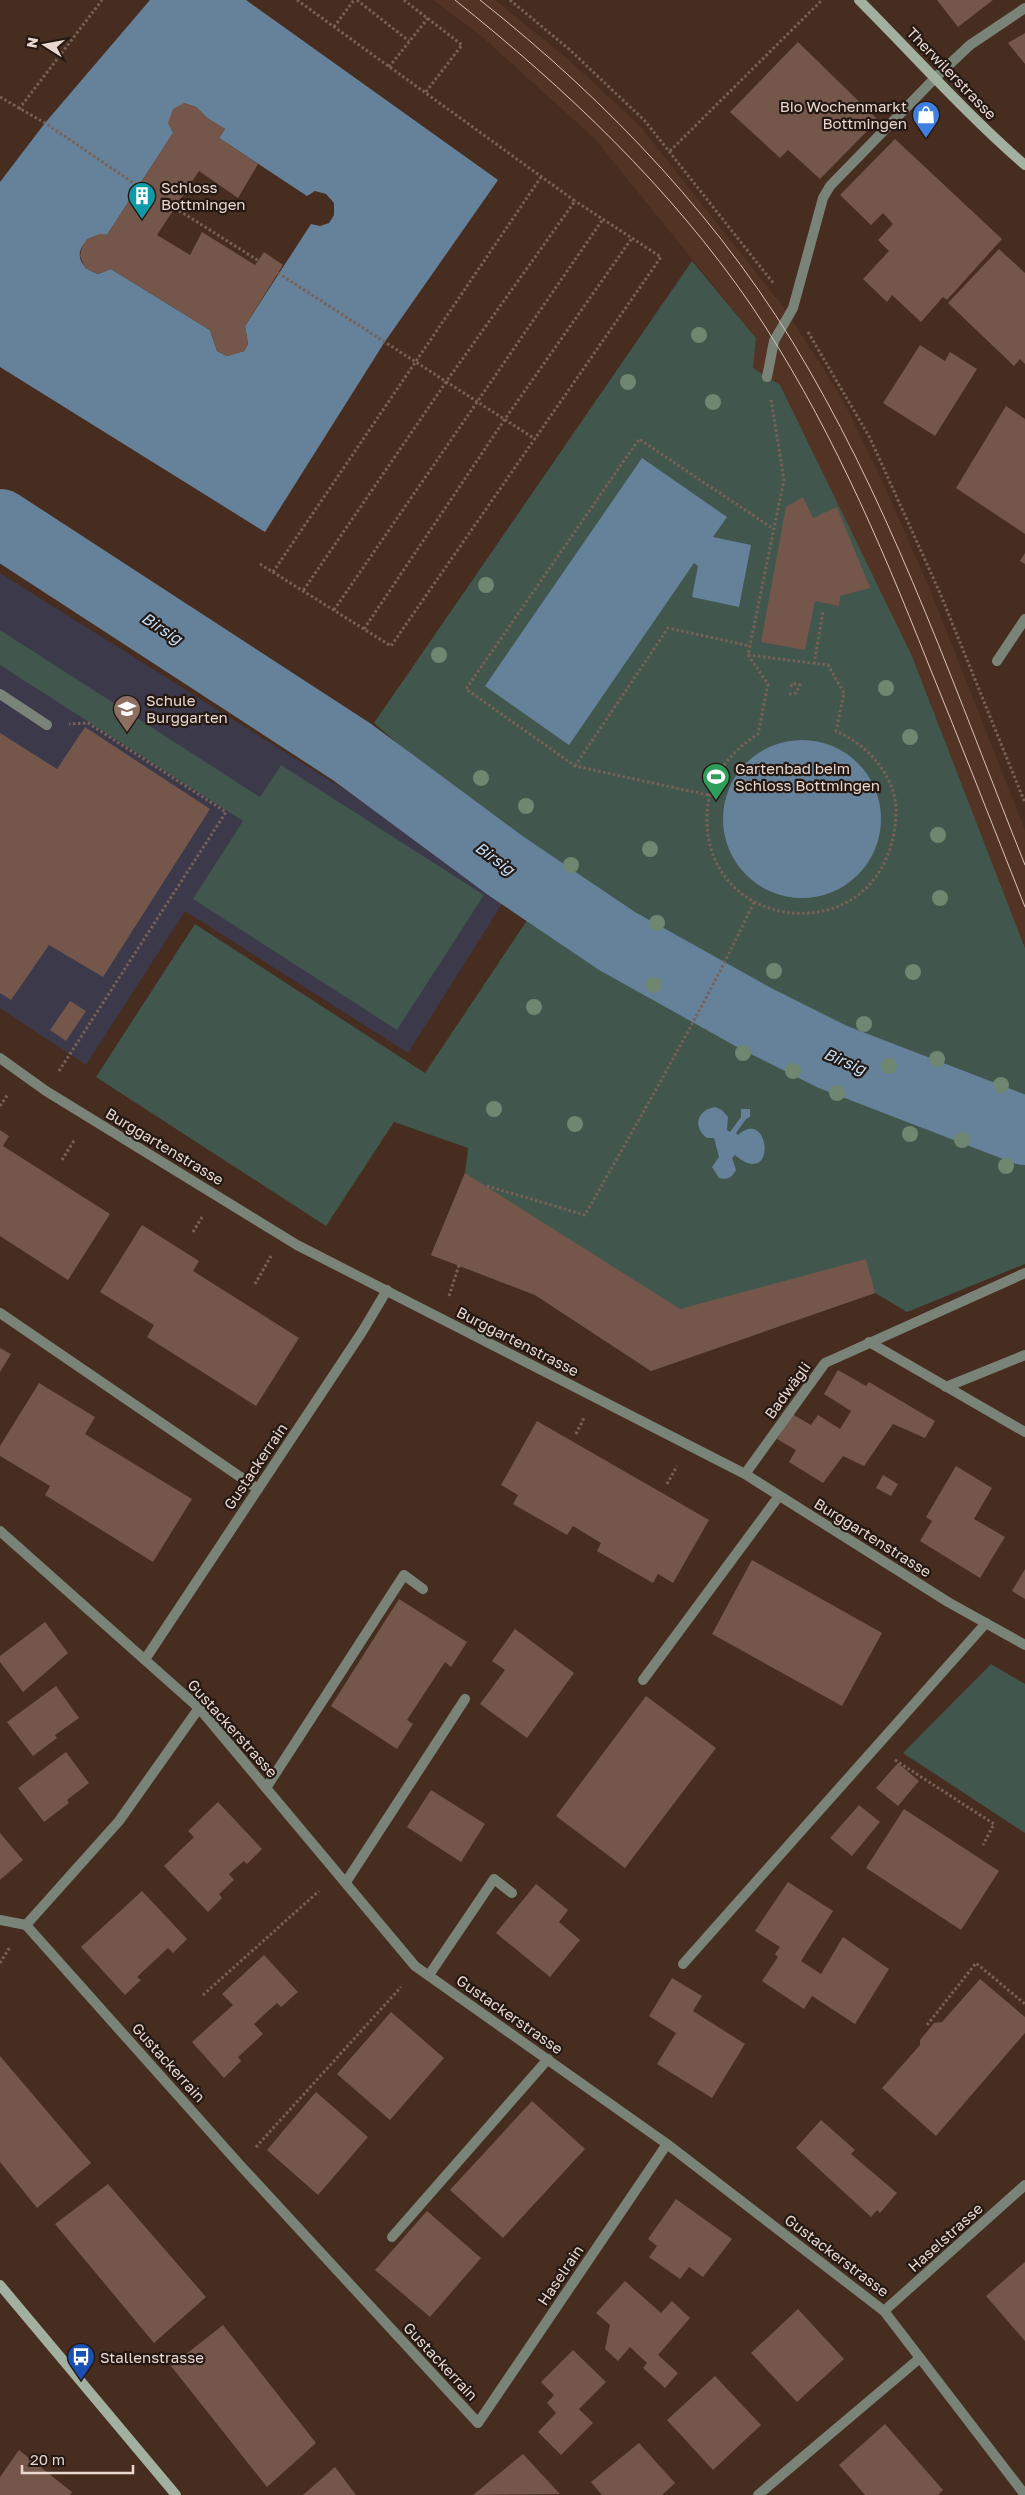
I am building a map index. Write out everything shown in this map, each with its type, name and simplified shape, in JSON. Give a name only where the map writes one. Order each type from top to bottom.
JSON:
[{"type":"main road","name":"Therwilerstrasse","points":[[859,0],[936,77],[975,121],[1025,165]]},
{"type":"main road","points":[[0,2285],[176,2495]]},
{"type":"street","points":[[767,376],[774,341],[793,308],[823,198],[830,186],[936,77],[970,45],[1025,8]]},
{"type":"street","points":[[997,661],[1025,619]]},
{"type":"street","points":[[0,694],[47,725]]},
{"type":"street","name":"Burggartenstrasse","points":[[0,1058],[46,1090],[283,1236],[745,1474],[986,1623],[1025,1645]]},
{"type":"street","name":"Badwägli","points":[[745,1474],[825,1363],[1025,1273]]},
{"type":"street","name":"Gustackerrain","points":[[146,1658],[362,1332],[387,1290]]},
{"type":"street","points":[[0,1313],[258,1489]]},
{"type":"street","points":[[869,1342],[1025,1432]]},
{"type":"street","points":[[946,1387],[1025,1355]]},
{"type":"street","points":[[643,1680],[779,1496]]},
{"type":"street","name":"Gustackerstrasse","points":[[0,1531],[146,1658],[199,1708],[419,1968],[667,2144],[884,2311],[1025,2495]]},
{"type":"street","points":[[266,1788],[404,1575],[423,1589]]},
{"type":"street","points":[[683,1964],[986,1623]]},
{"type":"street","points":[[346,1882],[465,1699]]},
{"type":"street","points":[[0,1920],[26,1925],[119,1821],[199,1708]]},
{"type":"street","points":[[429,1975],[494,1879],[512,1893]]},
{"type":"street","name":"Gustackerrain","points":[[26,1925],[240,2164],[478,2423]]},
{"type":"street","points":[[392,2237],[548,2059]]},
{"type":"street","name":"Haselrain","points":[[478,2423],[667,2144]]},
{"type":"street","name":"Haselstrasse","points":[[884,2311],[1025,2185]]},
{"type":"street","points":[[758,2495],[920,2358]]},
{"type":"path","points":[[19,110],[102,0]]},
{"type":"path","points":[[334,27],[356,0],[409,41]]},
{"type":"path","points":[[404,0],[462,45],[425,93]]},
{"type":"path","points":[[510,0],[570,50],[638,114],[670,151],[793,308],[870,438],[940,592],[1025,803]]},
{"type":"path","points":[[670,151],[822,0]]},
{"type":"path","points":[[260,564],[391,646],[662,258],[575,201],[299,1]]},
{"type":"path","points":[[389,67],[428,18]]},
{"type":"path","points":[[0,97],[45,124],[138,186]]},
{"type":"path","points":[[273,572],[541,176]]},
{"type":"path","points":[[303,591],[446,382],[575,201]]},
{"type":"path","points":[[175,208],[259,260]]},
{"type":"path","points":[[334,610],[602,219]]},
{"type":"path","points":[[364,629],[505,419],[632,238]]},
{"type":"path","points":[[278,273],[415,363],[535,438]]},
{"type":"path","points":[[748,655],[828,665],[844,692],[836,731],[865,748],[880,766],[890,786],[896,808],[895,832],[890,854],[879,874],[863,892],[843,904],[821,912],[798,914],[775,911],[754,902],[736,888],[721,870],[711,850],[706,828],[708,795],[724,763],[739,746],[758,734],[768,684],[748,655],[784,480],[767,376]]},
{"type":"path","points":[[708,795],[575,766],[466,689],[639,438],[773,528]]},
{"type":"path","points":[[814,664],[824,612]]},
{"type":"path","points":[[575,766],[668,628],[750,646]]},
{"type":"path","points":[[788,694],[796,694],[800,685],[792,683],[790,688]]},
{"type":"path","points":[[46,1090],[226,812],[88,723],[47,725]]},
{"type":"path","points":[[487,1186],[585,1215],[696,1020],[754,902]]},
{"type":"path","points":[[254,1284],[283,1236]]},
{"type":"path","points":[[441,1318],[459,1265]]},
{"type":"path","points":[[876,1747],[994,1824],[983,1845]]},
{"type":"path","points":[[203,1995],[338,1874]]},
{"type":"path","points":[[927,2025],[976,1963],[1025,2004]]},
{"type":"path","points":[[240,2164],[419,1968]]},
{"type":"shaded area","points":[[433,0],[495,0],[568,59],[640,126],[785,309],[842,398],[886,489],[929,587],[1025,830],[1025,948],[912,656],[753,368],[756,338],[595,139],[480,35]]},
{"type":"shaded area","name":"Schule Burggarten","points":[[0,573],[509,893],[408,1053],[185,911],[86,1065],[0,1008]]},
{"type":"green space","name":"Gartenbad beim Schloss Bottmingen","points":[[692,261],[756,338],[753,368],[780,385],[912,656],[1025,948],[1025,1264],[907,1312],[875,1293],[651,1371],[535,1295],[431,1255],[465,1173],[468,1148],[394,1122],[326,1226],[96,1077],[195,924],[425,1073],[554,880],[374,723]]},
{"type":"green space","points":[[0,630],[260,797],[281,765],[484,895],[397,1030],[193,899],[243,821],[0,665]]},
{"type":"green space","points":[[991,1664],[1025,1684],[1025,1833],[903,1753]]},
{"type":"water","points":[[150,0],[246,0],[498,180],[384,343],[265,532],[0,367],[0,182],[45,123]],"holes":[[[184,103],[196,107],[207,118],[225,129],[219,138],[307,196],[315,191],[326,194],[334,203],[334,215],[329,223],[320,226],[311,224],[245,326],[248,344],[244,351],[227,356],[217,351],[210,330],[111,269],[98,274],[91,271],[82,262],[80,257],[80,251],[88,240],[100,235],[107,235],[173,133]]]},
{"type":"water","points":[[642,458],[727,517],[713,537],[751,545],[739,607],[692,597],[698,566],[694,563],[569,745],[485,686]]},
{"type":"water","points":[[810,740],[825,743],[839,749],[858,763],[868,775],[878,796],[881,819],[878,842],[868,863],[858,875],[846,885],[825,895],[810,898],[794,898],[779,895],[758,885],[736,863],[724,834],[723,811],[726,796],[736,775],[758,753],[787,741]]},
{"type":"water","points":[[715,1107],[722,1110],[728,1117],[727,1130],[730,1132],[741,1117],[741,1109],[750,1109],[750,1117],[746,1119],[736,1133],[738,1135],[749,1129],[757,1131],[763,1138],[765,1148],[763,1157],[758,1163],[749,1163],[735,1155],[732,1158],[736,1170],[731,1177],[725,1179],[719,1178],[712,1167],[719,1157],[714,1138],[707,1138],[702,1134],[698,1124],[704,1112]]},
{"type":"building","points":[[937,0],[993,0],[958,27]]},
{"type":"building","points":[[1025,33],[1025,64],[1008,43]]},
{"type":"building","points":[[798,42],[878,120],[820,179],[788,150],[780,158],[730,112]]},
{"type":"building","name":"Schloss Bottmingen","points":[[184,103],[196,107],[207,118],[225,129],[219,138],[258,164],[238,198],[199,171],[157,235],[190,255],[202,232],[255,265],[264,252],[283,265],[245,326],[248,344],[244,351],[227,356],[217,351],[210,330],[111,269],[98,274],[85,268],[80,256],[82,247],[87,239],[99,234],[107,235],[173,133],[168,123],[173,109]]},
{"type":"building","points":[[895,139],[1002,239],[947,300],[943,297],[921,322],[892,295],[887,302],[863,279],[889,251],[878,240],[893,224],[883,213],[871,225],[840,195]]},
{"type":"building","points":[[999,249],[1025,273],[1025,364],[1020,359],[1014,366],[948,303]]},
{"type":"building","points":[[920,345],[945,361],[950,352],[977,369],[935,436],[883,403]]},
{"type":"building","points":[[1006,406],[1025,419],[1025,534],[956,488]]},
{"type":"building","points":[[803,497],[813,518],[837,507],[870,588],[840,596],[839,606],[815,601],[805,650],[761,642],[786,507]]},
{"type":"building","points":[[1025,553],[1025,564],[1020,561]]},
{"type":"building","points":[[85,727],[210,809],[103,977],[49,945],[11,1000],[0,993],[0,733],[57,769]]},
{"type":"building","points":[[70,1001],[86,1011],[66,1041],[50,1030]]},
{"type":"building","points":[[0,1130],[9,1136],[3,1146],[110,1214],[68,1280],[0,1236]]},
{"type":"building","points":[[465,1173],[680,1309],[866,1259],[875,1293],[651,1371],[535,1295],[431,1255]]},
{"type":"building","points":[[142,1225],[199,1261],[193,1271],[299,1338],[256,1406],[147,1337],[154,1325],[100,1292]]},
{"type":"building","points":[[0,1348],[11,1354],[0,1372]]},
{"type":"building","points":[[838,1370],[866,1386],[869,1382],[935,1421],[925,1438],[893,1424],[864,1466],[843,1456],[823,1483],[789,1462],[796,1450],[777,1439],[792,1414],[811,1425],[818,1415],[840,1429],[851,1411],[824,1394]]},
{"type":"building","points":[[39,1383],[95,1417],[85,1434],[192,1499],[153,1562],[45,1495],[50,1486],[0,1456],[0,1446]]},
{"type":"building","points":[[537,1421],[709,1520],[673,1583],[658,1574],[653,1583],[597,1551],[601,1543],[573,1526],[567,1535],[513,1504],[518,1495],[501,1485]]},
{"type":"building","points":[[956,1466],[992,1488],[974,1519],[1005,1537],[980,1578],[920,1541],[932,1521],[926,1517]]},
{"type":"building","points":[[883,1475],[898,1484],[891,1496],[876,1488]]},
{"type":"building","points":[[752,1560],[882,1633],[842,1706],[712,1634]]},
{"type":"building","points":[[1025,1569],[1025,1599],[1012,1591]]},
{"type":"building","points":[[399,1599],[467,1642],[451,1667],[445,1662],[407,1720],[413,1724],[397,1749],[331,1706]]},
{"type":"building","points":[[45,1622],[68,1653],[23,1692],[0,1662],[0,1656]]},
{"type":"building","points":[[515,1629],[574,1673],[527,1738],[480,1704],[505,1670],[492,1661]]},
{"type":"building","points":[[56,1686],[79,1718],[55,1735],[57,1738],[33,1756],[7,1722]]},
{"type":"building","points":[[646,1696],[716,1748],[625,1868],[556,1816]]},
{"type":"building","points":[[66,1752],[89,1783],[67,1800],[69,1803],[44,1822],[18,1788]]},
{"type":"building","points":[[898,1763],[919,1781],[898,1806],[876,1788]]},
{"type":"building","points":[[431,1790],[485,1824],[461,1862],[407,1827]]},
{"type":"building","points":[[218,1802],[262,1849],[247,1864],[244,1861],[229,1874],[234,1880],[219,1894],[222,1898],[208,1912],[164,1866],[194,1837],[188,1831]]},
{"type":"building","points":[[859,1805],[880,1822],[852,1856],[830,1838]]},
{"type":"building","points":[[904,1809],[999,1871],[961,1930],[866,1868]]},
{"type":"building","points":[[0,1833],[23,1860],[0,1880]]},
{"type":"building","points":[[788,1882],[833,1911],[801,1961],[821,1974],[843,1937],[889,1969],[855,2024],[812,1996],[804,2009],[762,1981],[778,1957],[775,1954],[780,1947],[755,1931]]},
{"type":"building","points":[[536,1884],[568,1910],[559,1922],[580,1940],[550,1977],[496,1933]]},
{"type":"building","points":[[142,1891],[187,1939],[173,1953],[168,1948],[137,1977],[141,1980],[125,1995],[81,1947]]},
{"type":"building","points":[[264,1955],[298,1992],[281,2007],[277,2003],[254,2024],[263,2034],[238,2057],[241,2061],[224,2078],[192,2042],[233,2005],[222,1994]]},
{"type":"building","points":[[672,1978],[702,1996],[693,2011],[745,2044],[712,2098],[657,2064],[676,2033],[649,2016]]},
{"type":"building","points":[[980,1979],[1025,2017],[1025,2033],[936,2136],[882,2088],[920,2045],[920,2040],[934,2023],[942,2022]]},
{"type":"building","points":[[391,2012],[444,2058],[390,2120],[337,2074]]},
{"type":"building","points":[[0,2056],[91,2163],[37,2208],[0,2162]]},
{"type":"building","points":[[316,2092],[368,2137],[318,2195],[267,2150]]},
{"type":"building","points":[[532,2101],[585,2149],[503,2238],[450,2190]]},
{"type":"building","points":[[821,2120],[855,2150],[851,2154],[897,2193],[880,2213],[877,2210],[871,2217],[796,2148]]},
{"type":"building","points":[[108,2184],[206,2297],[154,2343],[55,2224]]},
{"type":"building","points":[[676,2199],[732,2239],[703,2277],[689,2267],[680,2279],[649,2257],[657,2246],[648,2239]]},
{"type":"building","points":[[427,2211],[481,2258],[430,2317],[375,2270]]},
{"type":"building","points":[[1025,2262],[1025,2341],[986,2296]]},
{"type":"building","points":[[625,2281],[661,2313],[672,2301],[690,2318],[658,2355],[678,2373],[665,2388],[643,2368],[647,2363],[630,2347],[618,2361],[605,2349],[610,2325],[596,2313]]},
{"type":"building","points":[[798,2309],[844,2359],[797,2402],[751,2353]]},
{"type":"building","points":[[223,2325],[316,2443],[267,2487],[171,2366]]},
{"type":"building","points":[[573,2350],[606,2382],[579,2409],[593,2423],[561,2455],[538,2432],[556,2413],[547,2403],[554,2395],[541,2382]]},
{"type":"building","points":[[715,2376],[761,2425],[713,2470],[667,2420]]},
{"type":"building","points":[[885,2424],[943,2490],[938,2495],[865,2495],[839,2465]]},
{"type":"building","points":[[639,2443],[675,2483],[662,2495],[602,2495],[591,2482]]},
{"type":"building","points":[[19,2450],[72,2492],[70,2495],[0,2495],[0,2477]]},
{"type":"building","points":[[523,2454],[560,2494],[473,2495]]},
{"type":"building","points":[[335,2467],[356,2495],[303,2495]]},
{"type":"waterway","name":"Birsig","points":[[0,523],[352,752],[506,866],[617,941],[755,1018],[833,1057],[1025,1131]]},
{"type":"tram line","points":[[455,0],[537,69],[651,180],[720,262],[778,347],[827,434],[890,570],[1025,907]]},
{"type":"tram line","points":[[480,0],[574,80],[662,169],[702,216],[776,315],[841,428],[871,488],[926,613],[1025,865]]},
{"type":"place","name":"Bio Wochenmarkt Bottmingen","points":[[926,139]]},
{"type":"place","name":"Schloss Bottmingen","points":[[142,220]]},
{"type":"place","name":"Schule Burggarten","points":[[127,733]]},
{"type":"place","name":"Gartenbad beim Schloss Bottmingen","points":[[716,801]]},
{"type":"place","name":"Stallenstrasse","points":[[81,2381]]}]
